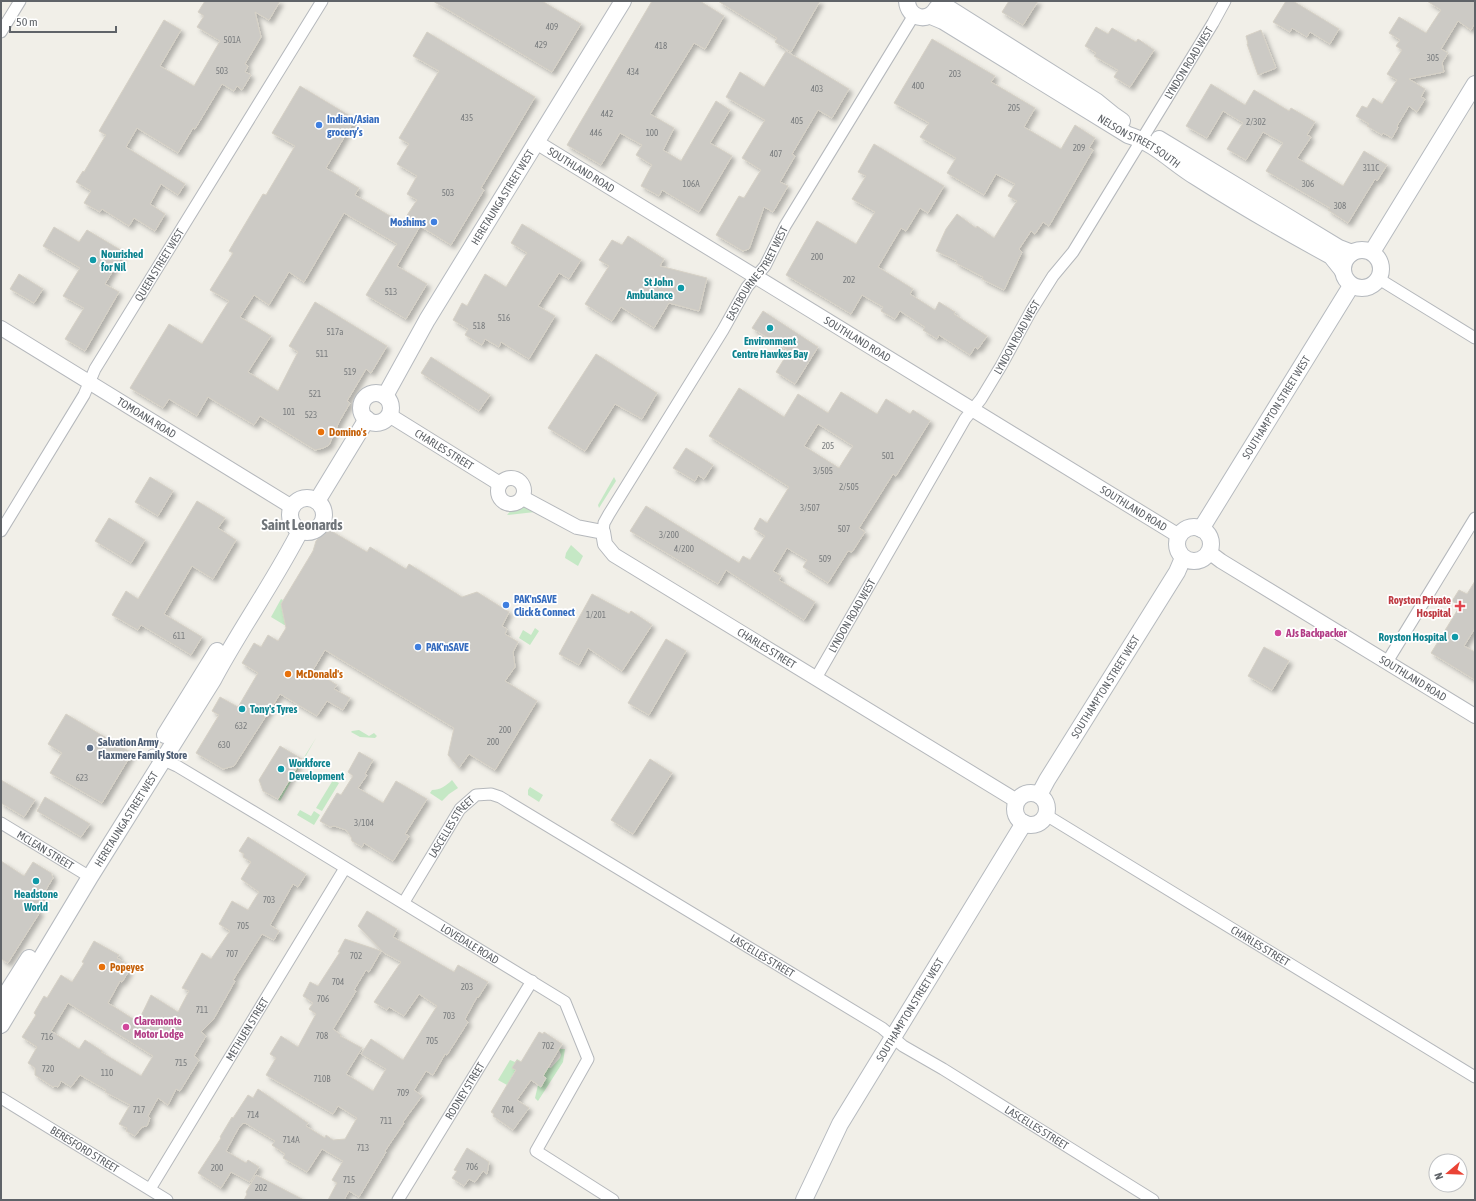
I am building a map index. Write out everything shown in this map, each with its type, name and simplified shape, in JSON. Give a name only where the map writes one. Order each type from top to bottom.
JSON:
[{"type":"main road","name":"HERETAUNGA STREET WEST","points":[[385,396],[427,320],[623,1]]},
{"type":"main road","points":[[907,1],[908,7],[914,15],[924,18],[931,16],[936,10],[939,1]]},
{"type":"main road","name":"NELSON STREET SOUTH","points":[[939,1],[1096,100],[1112,114],[1144,135],[1339,248],[1352,253]]},
{"type":"main road","name":"NELSON STREET SOUTH","points":[[931,16],[943,21],[1128,135],[1144,135],[1174,163],[1196,178],[1331,256],[1342,271]]},
{"type":"main road","points":[[1372,252],[1475,84]]},
{"type":"main road","points":[[1360,250],[1367,250],[1376,255],[1381,266],[1379,279],[1375,284],[1364,288],[1358,288],[1351,286],[1344,277],[1342,271],[1345,259],[1352,253],[1360,250]]},
{"type":"main road","name":"SOUTHAMPTON STREET WEST","points":[[1201,529],[1351,286]]},
{"type":"main road","points":[[374,393],[385,396],[390,402],[391,408],[389,415],[383,421],[374,423],[367,419],[361,410],[363,401],[370,394],[374,393]]},
{"type":"main road","points":[[317,501],[367,419]]},
{"type":"main road","points":[[304,498],[317,501],[323,512],[322,523],[314,530],[307,532],[297,528],[290,516],[292,507],[297,501],[304,498]]},
{"type":"main road","points":[[1192,527],[1201,529],[1206,532],[1211,542],[1209,552],[1205,557],[1194,561],[1183,558],[1177,545],[1179,536],[1187,529],[1192,527]]},
{"type":"main road","name":"HERETAUNGA STREET WEST","points":[[1,1002],[86,874],[158,757],[254,612],[297,528]]},
{"type":"main road","name":"SOUTHAMPTON STREET WEST","points":[[1039,795],[1178,570],[1183,558]]},
{"type":"main road","points":[[1024,795],[1039,795],[1046,803],[1047,808],[1044,819],[1038,824],[1024,824],[1017,816],[1015,806],[1017,801],[1024,795]]},
{"type":"main road","name":"SOUTHAMPTON STREET WEST","points":[[804,1200],[840,1124],[1024,824]]},
{"type":"main road","name":"HERETAUNGA STREET WEST","points":[[1,1025],[86,874]]},
{"type":"street","points":[[1,32],[20,1]]},
{"type":"street","name":"QUEEN STREET WEST","points":[[1,531],[84,395],[95,369],[322,1]]},
{"type":"street","name":"LYNDON ROAD WEST","points":[[816,678],[965,419],[981,399],[1042,293],[1073,252],[1214,23],[1225,1]]},
{"type":"street","name":"EASTBOURNE STREET WEST","points":[[603,532],[604,523],[609,514],[723,330],[747,287],[765,266],[785,226],[914,15]]},
{"type":"street","name":"SOUTHLAND ROAD","points":[[536,142],[1179,536]]},
{"type":"street","points":[[1379,279],[1475,338]]},
{"type":"street","name":"TOMOANA ROAD","points":[[1,328],[292,507]]},
{"type":"street","name":"CHARLES STREET","points":[[389,415],[500,484],[509,478],[518,480],[524,486],[523,498],[577,528],[603,532],[605,544],[614,554],[1017,801]]},
{"type":"street","points":[[1387,662],[1475,518]]},
{"type":"street","name":"SOUTHLAND ROAD","points":[[1209,552],[1221,561],[1475,716]]},
{"type":"street","name":"LOVEDALE ROAD","points":[[158,757],[178,766],[345,868],[404,902],[532,980],[565,1002],[588,1059],[536,1150],[613,1200]]},
{"type":"street","name":"LASCELLES STREET","points":[[404,902],[460,809],[476,795],[491,794],[500,797],[882,1028],[903,1046],[1154,1200]]},
{"type":"street","name":"CHARLES STREET","points":[[1046,815],[1475,1077]]},
{"type":"street","name":"MCLEAN STREET","points":[[1,823],[86,874]]},
{"type":"street","name":"METHUEN STREET","points":[[150,1189],[345,868]]},
{"type":"street","name":"RODNEY STREET","points":[[398,1200],[532,980]]},
{"type":"street","name":"BERESFORD STREET","points":[[1,1098],[167,1200]]},
{"type":"green space","points":[[614,477],[616,481],[599,508],[598,505]]},
{"type":"green space","points":[[519,506],[526,507],[535,512],[507,515],[512,509]]},
{"type":"green space","points":[[571,545],[583,556],[578,566],[565,558]]},
{"type":"green space","points":[[281,599],[283,600],[281,604],[286,626],[271,617]]},
{"type":"green space","points":[[535,628],[539,631],[530,645],[519,638],[523,630],[531,635]]},
{"type":"green space","points":[[359,730],[369,736],[374,733],[377,736],[375,738],[360,737],[351,732]]},
{"type":"green space","points":[[316,738],[280,801],[278,799]]},
{"type":"green space","points":[[333,780],[339,783],[322,811],[316,808]]},
{"type":"green space","points":[[452,780],[458,788],[442,801],[430,793],[432,790],[443,787]]},
{"type":"green space","points":[[530,787],[543,795],[539,802],[528,795],[528,790]]},
{"type":"green space","points":[[300,810],[311,816],[314,811],[320,815],[314,825],[297,815]]},
{"type":"green space","points":[[559,1049],[565,1049],[563,1062],[538,1101],[535,1098],[538,1085],[541,1087],[546,1078],[533,1069],[551,1068],[560,1058],[561,1055]]},
{"type":"green space","points":[[517,1059],[528,1066],[519,1064],[507,1085],[498,1080],[510,1060],[515,1062]]},
{"type":"building","points":[[205,1],[280,1],[269,20],[255,12],[261,37],[245,64],[248,66],[245,72],[251,75],[242,90],[237,86],[234,91],[222,84],[195,129],[193,128],[178,153],[137,128],[126,147],[185,184],[178,195],[161,184],[150,204],[165,214],[155,231],[134,218],[129,226],[102,209],[100,212],[84,203],[91,191],[76,182],[83,171],[84,172],[106,135],[99,131],[164,20],[181,30],[160,66],[194,86],[220,41],[197,27],[204,16],[198,12]]},
{"type":"building","points":[[433,1],[542,1],[581,24],[552,72]]},
{"type":"building","points":[[652,1],[700,1],[724,16],[705,49],[694,43],[650,114],[674,128],[663,150],[681,161],[716,101],[730,110],[710,143],[732,156],[699,212],[662,190],[659,196],[641,186],[652,165],[636,155],[642,145],[620,133],[601,165],[567,145]]},
{"type":"building","points":[[718,1],[820,1],[791,52],[775,42],[777,38]]},
{"type":"building","points":[[1009,1],[1038,1],[1023,25],[1002,12]]},
{"type":"building","points":[[1286,1],[1293,1],[1339,29],[1330,44],[1310,32],[1307,37],[1292,28],[1290,32],[1273,22]]},
{"type":"building","points":[[1427,1],[1475,1],[1475,23],[1471,30],[1458,21],[1441,49],[1448,53],[1442,63],[1444,72],[1409,79],[1425,89],[1421,97],[1425,99],[1417,112],[1409,106],[1397,126],[1398,127],[1392,138],[1383,133],[1382,135],[1367,126],[1369,124],[1356,116],[1362,106],[1367,108],[1373,98],[1382,104],[1397,80],[1387,74],[1402,50],[1396,46],[1400,40],[1389,33],[1399,17],[1426,33],[1441,10]]},
{"type":"building","points":[[1096,27],[1108,34],[1112,28],[1136,42],[1138,39],[1154,50],[1130,87],[1114,77],[1118,70],[1094,56],[1096,53],[1085,46]]},
{"type":"building","points":[[1261,30],[1276,68],[1258,75],[1247,44],[1246,36]]},
{"type":"building","points":[[427,32],[535,97],[481,188],[484,190],[451,245],[420,226],[397,266],[427,284],[406,319],[366,295],[397,244],[344,213],[304,282],[289,272],[269,305],[254,295],[240,317],[271,336],[248,372],[278,391],[298,352],[289,346],[315,302],[387,346],[371,373],[366,369],[347,401],[350,403],[339,422],[329,445],[315,450],[260,416],[254,425],[208,397],[197,416],[169,399],[163,408],[130,388],[169,324],[202,344],[229,301],[210,290],[233,253],[229,251],[263,194],[266,195],[295,146],[272,133],[300,86],[355,119],[326,168],[359,188],[355,195],[402,223],[417,200],[407,194],[417,176],[397,164],[409,144],[399,138],[439,71],[413,56]]},
{"type":"building","points":[[932,39],[995,76],[991,82],[1035,108],[1024,127],[1061,149],[1075,125],[1095,138],[1089,148],[1093,150],[1049,226],[1043,222],[1035,234],[1031,231],[1019,249],[1022,252],[1004,290],[956,263],[957,261],[936,251],[946,229],[957,214],[976,228],[977,226],[994,238],[1017,201],[1008,196],[1015,184],[996,174],[984,195],[947,173],[956,158],[920,137],[929,123],[894,103]]},
{"type":"building","points":[[786,51],[849,89],[832,118],[818,110],[792,154],[795,156],[780,182],[788,186],[773,212],[764,207],[749,249],[743,251],[716,235],[739,196],[744,198],[761,170],[742,158],[765,120],[726,97],[740,72],[764,87]]},
{"type":"building","points":[[1211,84],[1245,105],[1254,90],[1289,111],[1291,108],[1315,122],[1307,135],[1311,137],[1297,158],[1343,186],[1364,151],[1387,165],[1377,181],[1375,179],[1348,223],[1328,210],[1330,208],[1266,171],[1283,143],[1263,132],[1246,160],[1227,149],[1243,123],[1223,111],[1207,138],[1186,126]]},
{"type":"building","points":[[874,144],[944,186],[928,213],[920,208],[906,231],[901,228],[878,267],[913,289],[910,294],[935,310],[939,302],[987,336],[978,349],[975,347],[970,355],[939,335],[937,339],[923,330],[925,327],[900,311],[895,319],[881,311],[883,307],[862,295],[851,314],[786,275],[817,221],[856,244],[875,212],[852,199],[866,176],[858,172]]},
{"type":"building","points":[[522,224],[581,260],[569,279],[559,273],[538,306],[555,316],[529,359],[501,342],[499,347],[485,339],[482,345],[465,335],[468,329],[453,320],[462,303],[467,306],[485,274],[506,287],[527,253],[511,243]]},
{"type":"building","points":[[54,227],[79,242],[87,230],[124,252],[105,284],[119,292],[85,351],[65,339],[84,308],[63,296],[80,268],[43,246]]},
{"type":"building","points":[[628,236],[664,259],[660,266],[707,278],[699,311],[669,303],[654,328],[621,307],[612,321],[585,304],[609,266],[599,260],[612,240],[622,245]]},
{"type":"building","points":[[19,274],[43,289],[34,303],[10,289]]},
{"type":"building","points":[[763,311],[818,347],[795,384],[776,372],[789,351],[752,328]]},
{"type":"building","points":[[596,354],[657,393],[642,419],[615,404],[585,451],[548,428]]},
{"type":"building","points":[[431,357],[490,395],[479,411],[421,373]]},
{"type":"building","points":[[739,388],[784,417],[798,394],[828,413],[841,392],[877,414],[886,399],[910,414],[913,410],[930,421],[896,476],[893,474],[859,528],[865,532],[852,552],[848,551],[828,583],[803,567],[807,560],[787,548],[773,571],[781,576],[779,580],[815,602],[804,620],[726,570],[718,584],[630,531],[646,506],[739,563],[743,556],[750,560],[765,536],[754,529],[760,518],[767,523],[789,487],[709,436]],"holes":[[[818,424],[853,446],[839,468],[804,446]]]},
{"type":"building","points":[[686,448],[713,465],[704,479],[698,475],[695,481],[673,468]]},
{"type":"building","points":[[150,477],[173,491],[158,516],[135,502]]},
{"type":"building","points":[[197,501],[225,518],[218,528],[236,540],[213,579],[192,566],[164,614],[202,637],[191,655],[141,625],[138,630],[112,615],[126,591],[138,599]]},
{"type":"building","points":[[109,518],[145,540],[131,563],[95,541]]},
{"type":"building","name":"PAK'nSAVE","points":[[328,529],[367,552],[370,547],[406,569],[409,564],[462,597],[477,592],[509,612],[502,626],[507,629],[505,634],[518,642],[513,652],[515,667],[505,681],[537,701],[495,770],[469,754],[459,768],[448,755],[454,728],[325,650],[313,670],[337,685],[334,689],[350,698],[343,710],[327,701],[317,716],[280,694],[234,766],[223,769],[196,753],[219,715],[212,711],[220,697],[238,707],[258,673],[242,663],[254,643],[261,647],[268,635],[278,641],[286,628],[281,604],[313,551],[316,541]]},
{"type":"building","name":"Royston Hospital","points":[[1475,581],[1475,628],[1464,646],[1475,652],[1475,680],[1431,653],[1460,606],[1452,601],[1459,590],[1467,594]]},
{"type":"building","points":[[592,594],[629,614],[631,611],[652,625],[622,671],[588,648],[579,665],[559,654]]},
{"type":"building","points":[[666,639],[686,651],[649,715],[628,703]]},
{"type":"building","points":[[1264,647],[1289,661],[1272,690],[1248,676]]},
{"type":"building","name":"Salvation Army Flaxmere Family Store","points":[[66,714],[132,753],[102,803],[50,773],[62,753],[48,744]]},
{"type":"building","name":"Workforce Development","points":[[280,746],[302,759],[278,799],[263,791],[259,780]]},
{"type":"building","points":[[359,752],[373,760],[365,774],[367,775],[358,788],[383,803],[396,781],[427,799],[405,834],[409,836],[393,861],[364,843],[362,847],[352,841],[346,830],[334,826],[330,827],[320,821],[337,793],[341,795],[353,776],[348,772]]},
{"type":"building","points":[[650,759],[672,773],[633,834],[611,820]]},
{"type":"building","points":[[1,780],[35,800],[24,817],[1,803]]},
{"type":"building","points":[[45,797],[90,824],[81,837],[37,811]]},
{"type":"building","points":[[248,837],[306,874],[298,887],[293,884],[270,925],[279,931],[274,940],[262,934],[233,980],[235,981],[213,1020],[201,1032],[206,1036],[194,1056],[199,1060],[180,1091],[176,1089],[168,1105],[158,1098],[148,1116],[150,1118],[147,1126],[142,1127],[135,1136],[126,1131],[127,1128],[119,1124],[130,1105],[105,1092],[106,1090],[80,1075],[71,1087],[61,1081],[58,1087],[53,1087],[35,1075],[35,1068],[28,1063],[37,1047],[22,1037],[36,1015],[34,1013],[44,996],[47,998],[61,975],[72,982],[84,963],[82,962],[94,941],[119,955],[117,958],[124,962],[121,966],[129,971],[122,982],[120,981],[108,1003],[138,1022],[151,995],[178,1012],[189,991],[182,988],[202,953],[211,959],[230,931],[219,924],[232,901],[248,910],[259,892],[241,879],[251,862],[243,857],[244,854],[239,851]],"holes":[[[68,1003],[153,1056],[141,1076],[101,1052],[102,1051],[85,1040],[79,1049],[51,1031]]]},
{"type":"building","points":[[1,861],[24,876],[33,862],[51,873],[53,878],[35,908],[40,912],[8,963],[1,959]]},
{"type":"building","points":[[367,911],[397,929],[393,937],[454,972],[458,965],[488,982],[478,998],[477,997],[465,1019],[468,1022],[447,1055],[445,1054],[433,1075],[426,1071],[414,1090],[422,1096],[403,1122],[404,1123],[385,1151],[386,1152],[359,1197],[349,1191],[344,1200],[328,1200],[337,1183],[332,1180],[343,1161],[322,1149],[307,1172],[283,1158],[285,1154],[272,1145],[275,1141],[245,1123],[243,1123],[238,1129],[226,1151],[246,1163],[248,1160],[259,1167],[250,1182],[231,1172],[221,1188],[198,1173],[221,1138],[220,1137],[232,1117],[233,1118],[248,1095],[253,1098],[258,1089],[308,1123],[306,1126],[325,1138],[326,1135],[333,1140],[345,1139],[357,1118],[338,1106],[333,1114],[266,1075],[276,1058],[270,1054],[281,1036],[298,1047],[316,1014],[309,1009],[313,1003],[303,996],[310,982],[318,986],[340,952],[338,952],[345,939],[381,951],[369,972],[366,970],[354,990],[356,991],[333,1029],[341,1035],[340,1036],[362,1048],[346,1074],[373,1091],[386,1069],[361,1054],[371,1039],[403,1060],[437,1006],[419,994],[404,1016],[389,1007],[387,1010],[374,1002],[401,962],[384,953],[358,926]]},
{"type":"building","points":[[539,1032],[543,1034],[544,1032],[562,1044],[543,1076],[546,1078],[541,1087],[531,1080],[517,1100],[529,1108],[513,1130],[493,1116],[494,1114],[491,1112],[516,1070],[512,1068],[517,1060],[521,1062]]},
{"type":"building","points":[[467,1148],[489,1162],[487,1174],[483,1171],[475,1182],[469,1179],[464,1186],[452,1178],[457,1171],[454,1170]]},
{"type":"building","points":[[256,1175],[304,1200],[244,1200],[247,1194],[246,1192]]},
{"type":"place","name":"Indian/Asian grocery’s","points":[[319,125]]},
{"type":"place","name":"Moshims","points":[[434,222]]},
{"type":"place","name":"Nourished for Nil","points":[[93,260]]},
{"type":"place","name":"St John Ambulance","points":[[681,288]]},
{"type":"place","name":"Environment Centre Hawkes Bay","points":[[770,328]]},
{"type":"place","name":"Domino's","points":[[321,432]]},
{"type":"place","name":"PAK'nSAVE Click & Connect","points":[[506,605]]},
{"type":"place","name":"Royston Private Hospital","points":[[1460,606]]},
{"type":"place","name":"AJs Backpacker","points":[[1278,633]]},
{"type":"place","name":"Royston Hospital","points":[[1455,637]]},
{"type":"place","name":"PAK'nSAVE","points":[[418,647]]},
{"type":"place","name":"McDonald's","points":[[288,674]]},
{"type":"place","name":"Tony's Tyres","points":[[242,709]]},
{"type":"place","name":"Salvation Army Flaxmere Family Store","points":[[90,748]]},
{"type":"place","name":"Workforce Development","points":[[281,769]]},
{"type":"place","name":"Headstone World","points":[[36,881]]},
{"type":"place","name":"Popeyes","points":[[102,967]]},
{"type":"place","name":"Claremonte Motor Lodge","points":[[126,1027]]},
{"type":"district","name":"Saint Leonards","points":[[302,524]]}]
